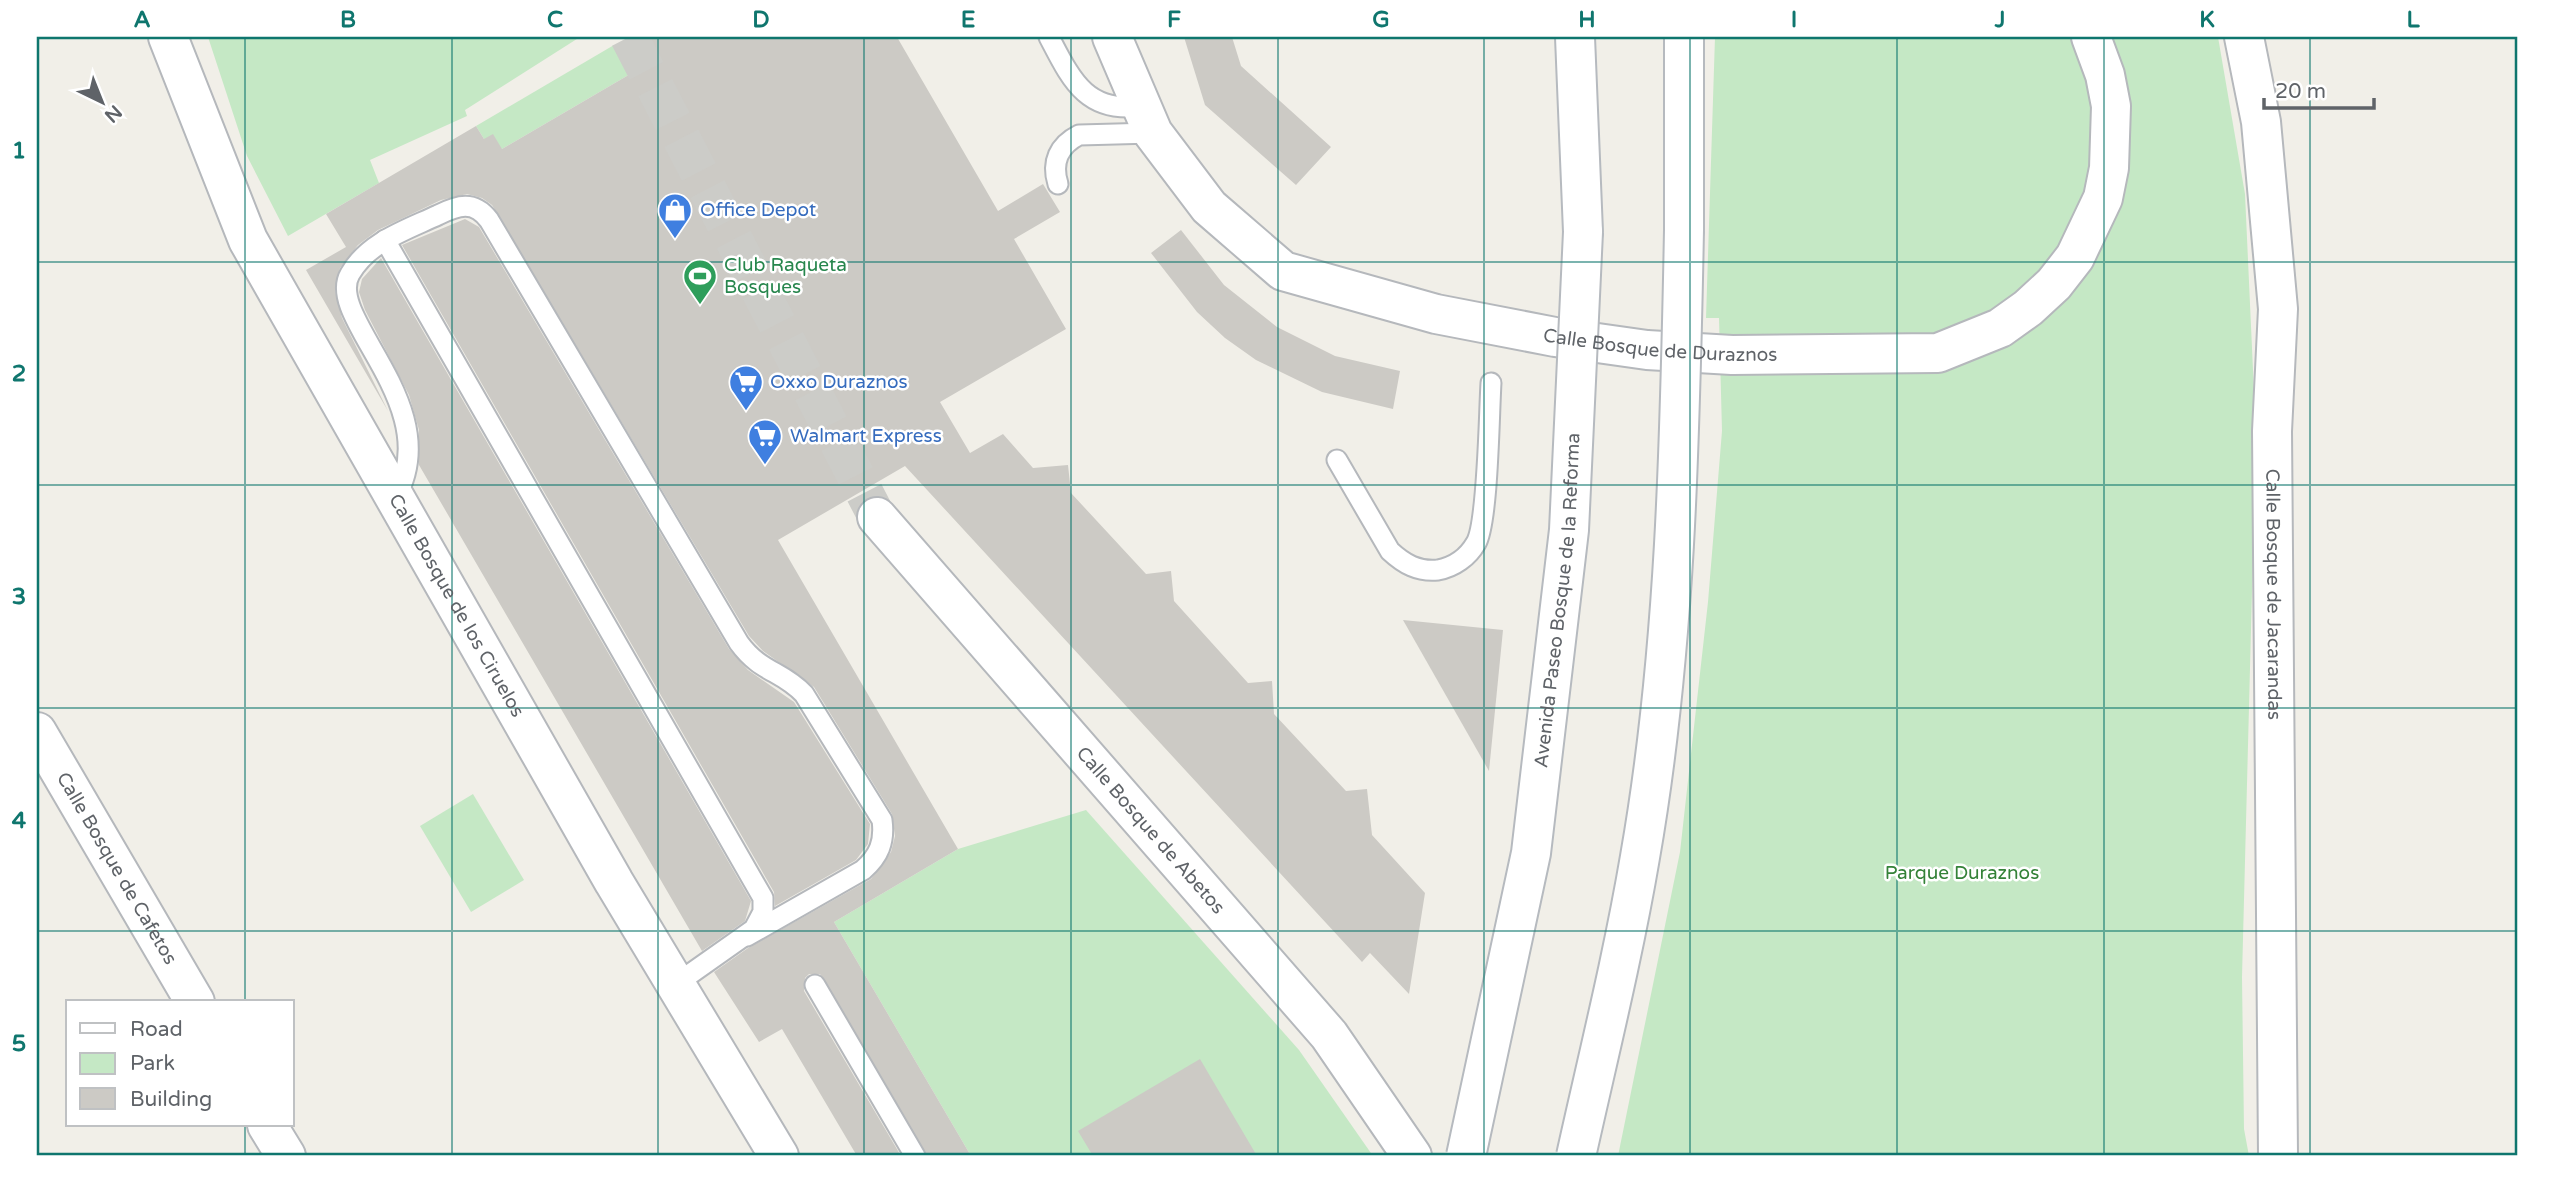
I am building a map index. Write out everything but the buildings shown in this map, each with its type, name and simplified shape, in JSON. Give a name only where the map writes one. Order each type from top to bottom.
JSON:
[{"type":"street","name":"Calle Bosque de los Ciruelos","points":[[169,37],[248,240],[614,882],[779,1156]]},
{"type":"street","name":"Calle Bosque de Duraznos","points":[[1112,37],[1147,119],[1209,207],[1283,271],[1436,314],[1555,337],[1647,350],[1732,355],[1938,353],[2000,328],[2028,308],[2068,266],[2091,227],[2103,198],[2112,137],[2105,75],[2091,37]]},
{"type":"street","name":"Avenida Paseo Bosque de la Reforma","points":[[1466,1156],[1532,840],[1569,530],[1583,232],[1575,37]]},
{"type":"street","name":"Calle Bosque de Jacarandas","points":[[2244,37],[2261,122],[2278,309],[2272,431],[2278,1156]]},
{"type":"street","points":[[1576,1156],[1641,856],[1661,696],[1680,427],[1691,46]]},
{"type":"street","name":"Calle Bosque de Abetos","points":[[877,517],[1329,1035],[1412,1156]]},
{"type":"street","name":"Calle Bosque de Cafetos","points":[[37,733],[194,1000]]},
{"type":"street","points":[[268,1126],[286,1156]]},
{"type":"lane","points":[[1049,37],[1070,76],[1088,96],[1147,119]]},
{"type":"lane","points":[[1059,184],[1055,175],[1057,156],[1070,140],[1079,135],[1147,119]]},
{"type":"lane","points":[[395,498],[408,464],[405,419],[392,382],[351,309],[346,288],[348,276],[360,261],[385,240],[452,208],[469,205],[482,212],[739,643],[756,664],[794,683],[804,694],[877,810],[884,832],[878,854],[871,863],[747,936],[676,984]]},
{"type":"lane","points":[[385,240],[757,884],[763,898],[763,912],[760,921],[747,936]]},
{"type":"lane","points":[[1337,460],[1390,551],[1410,566],[1436,570],[1460,562],[1477,542],[1482,530],[1491,383]]},
{"type":"lane","points":[[815,985],[915,1156]]},
{"type":"green space","points":[[208,37],[580,37],[465,110],[467,116],[370,160],[379,183],[288,236],[247,156]]},
{"type":"green space","name":"Parque Duraznos","points":[[1715,37],[2218,37],[2245,194],[2256,436],[2242,977],[2244,1129],[2249,1156],[1618,1156],[1680,852],[1708,602],[1722,431],[1719,318],[1706,318]]},
{"type":"green space","points":[[614,45],[632,73],[502,149],[484,139],[476,126]]},
{"type":"green space","points":[[473,794],[524,880],[471,912],[420,826]]},
{"type":"green space","points":[[1086,810],[1299,1050],[1373,1156],[971,1156],[834,922],[958,849]]},
{"type":"tunnel","points":[[629,37],[877,517]]},
{"type":"place","name":"Office Depot","points":[[675,240]]},
{"type":"place","name":"Club Raqueta Bosques","points":[[700,306]]},
{"type":"place","name":"Oxxo Duraznos","points":[[746,412]]},
{"type":"place","name":"Walmart Express","points":[[765,466]]}]
